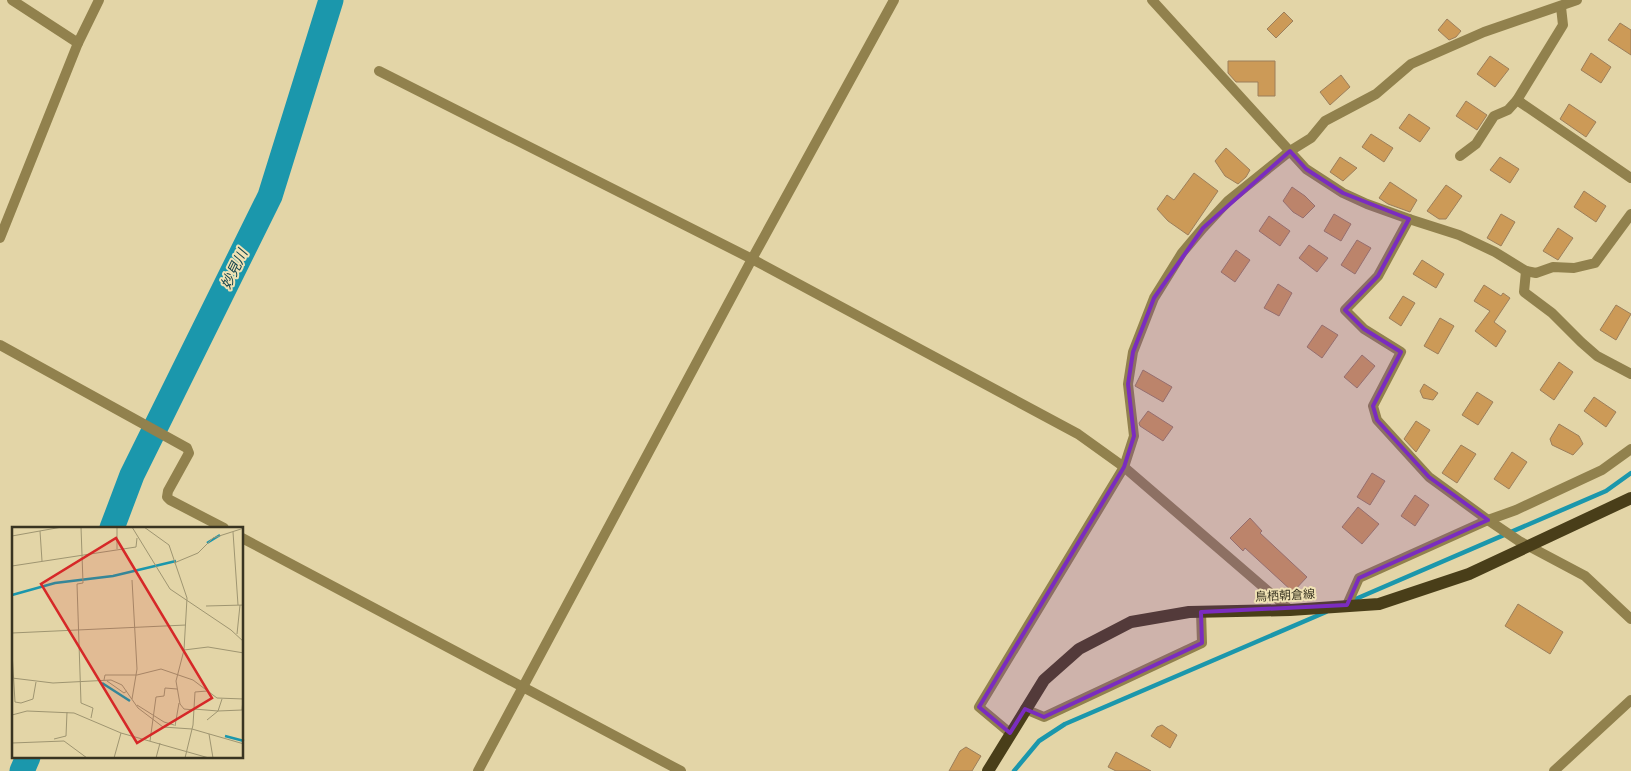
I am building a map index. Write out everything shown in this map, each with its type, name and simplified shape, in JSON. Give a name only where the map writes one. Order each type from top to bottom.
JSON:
[{"type":"main road","name":"鳥栖朝倉線","points":[[988,771],[1044,680],[1079,649],[1131,622],[1189,612],[1290,610],[1379,604],[1469,574],[1524,544],[1631,498]]},
{"type":"street","points":[[12,0],[78,43]]},
{"type":"street","points":[[0,238],[78,43],[99,0]]},
{"type":"street","points":[[478,771],[752,260],[894,0]]},
{"type":"street","points":[[1152,0],[1306,169],[1344,193],[1367,204],[1409,220],[1459,235],[1495,252],[1526,271],[1536,273],[1553,267],[1574,268],[1595,263],[1631,214]]},
{"type":"street","points":[[1010,733],[979,707],[1124,467],[1134,436],[1128,384],[1133,352],[1154,298],[1182,253],[1228,201],[1290,151],[1311,138],[1325,121],[1376,94],[1411,64],[1484,32],[1577,0]]},
{"type":"street","points":[[1460,156],[1476,144],[1494,116],[1508,110],[1517,100],[1563,25],[1561,6]]},
{"type":"street","points":[[379,71],[752,260],[1078,434],[1124,467],[1290,610]]},
{"type":"street","points":[[1517,100],[1631,178]]},
{"type":"street","points":[[1409,220],[1378,276],[1344,310],[1364,329],[1401,352],[1373,406],[1377,420],[1429,477],[1524,544],[1585,576],[1631,619]]},
{"type":"street","points":[[1526,271],[1524,292],[1552,313],[1597,356],[1631,374]]},
{"type":"street","points":[[0,346],[187,448],[189,453],[168,491],[168,497],[170,500],[222,527]]},
{"type":"street","points":[[1347,605],[1359,578],[1488,520],[1516,510],[1602,470],[1631,449]]},
{"type":"street","points":[[244,539],[681,771]]},
{"type":"street","points":[[1025,709],[1044,717],[1202,643],[1201,612]]},
{"type":"street","points":[[1554,771],[1631,700]]},
{"type":"highlighted area","points":[[1290,151],[1306,169],[1343,193],[1409,219],[1378,276],[1345,310],[1364,329],[1401,352],[1373,406],[1377,420],[1429,477],[1488,520],[1359,578],[1347,605],[1201,612],[1202,643],[1044,717],[1025,709],[1010,733],[979,707],[1124,467],[1134,436],[1128,384],[1133,352],[1154,298],[1203,228]]},
{"type":"building","points":[[1284,12],[1293,21],[1276,38],[1267,29]]},
{"type":"building","points":[[1447,19],[1461,31],[1456,37],[1449,40],[1438,30]]},
{"type":"building","points":[[1620,23],[1631,30],[1631,55],[1608,40]]},
{"type":"building","points":[[1591,53],[1611,67],[1601,83],[1581,70]]},
{"type":"building","points":[[1490,56],[1509,69],[1495,87],[1477,74]]},
{"type":"building","points":[[1228,61],[1275,61],[1275,96],[1258,96],[1258,82],[1236,82],[1228,73]]},
{"type":"building","points":[[1341,75],[1350,87],[1330,105],[1320,92]]},
{"type":"building","points":[[1466,101],[1487,115],[1477,130],[1456,116]]},
{"type":"building","points":[[1569,104],[1596,122],[1586,137],[1560,119]]},
{"type":"building","points":[[1409,114],[1430,128],[1420,142],[1399,128]]},
{"type":"building","points":[[1371,134],[1393,148],[1384,162],[1362,147]]},
{"type":"building","points":[[1226,148],[1250,170],[1246,177],[1238,184],[1225,176],[1215,161]]},
{"type":"building","points":[[1340,157],[1357,168],[1343,181],[1330,172]]},
{"type":"building","points":[[1500,157],[1519,169],[1510,183],[1490,170]]},
{"type":"building","points":[[1194,173],[1218,191],[1188,235],[1168,221],[1157,209],[1167,195],[1174,200]]},
{"type":"building","points":[[1390,182],[1417,200],[1410,212],[1388,204],[1379,198]]},
{"type":"building","points":[[1446,185],[1462,196],[1446,219],[1439,219],[1427,211]]},
{"type":"building","points":[[1292,187],[1315,206],[1303,218],[1293,212],[1283,201]]},
{"type":"building","points":[[1584,191],[1606,206],[1596,222],[1574,207]]},
{"type":"building","points":[[1334,214],[1351,224],[1341,241],[1324,231]]},
{"type":"building","points":[[1501,214],[1515,222],[1501,246],[1487,238]]},
{"type":"building","points":[[1269,216],[1290,231],[1280,246],[1259,231]]},
{"type":"building","points":[[1558,228],[1573,238],[1558,260],[1543,251]]},
{"type":"building","points":[[1357,240],[1371,248],[1355,274],[1341,265]]},
{"type":"building","points":[[1309,245],[1328,258],[1317,272],[1299,258]]},
{"type":"building","points":[[1236,250],[1250,260],[1235,282],[1221,272]]},
{"type":"building","points":[[1422,260],[1444,274],[1436,288],[1413,274]]},
{"type":"building","points":[[1278,284],[1292,293],[1279,316],[1264,308]]},
{"type":"building","points":[[1484,285],[1501,296],[1503,293],[1510,298],[1494,322],[1506,331],[1496,347],[1475,331],[1490,311],[1474,301]]},
{"type":"building","points":[[1403,296],[1415,303],[1401,326],[1389,318]]},
{"type":"building","points":[[1616,305],[1631,314],[1616,340],[1600,330]]},
{"type":"building","points":[[1440,318],[1454,326],[1438,354],[1424,346]]},
{"type":"building","points":[[1322,325],[1338,335],[1322,358],[1307,347]]},
{"type":"building","points":[[1362,355],[1375,366],[1357,388],[1344,377]]},
{"type":"building","points":[[1559,362],[1573,372],[1554,400],[1540,390]]},
{"type":"building","points":[[1143,370],[1172,387],[1163,402],[1135,386]]},
{"type":"building","points":[[1424,384],[1438,393],[1433,400],[1423,398],[1420,391]]},
{"type":"building","points":[[1477,392],[1493,402],[1478,425],[1462,415]]},
{"type":"building","points":[[1594,397],[1616,412],[1606,427],[1584,411]]},
{"type":"building","points":[[1148,411],[1173,427],[1163,441],[1140,426],[1139,423]]},
{"type":"building","points":[[1416,421],[1430,430],[1416,452],[1404,439]]},
{"type":"building","points":[[1559,424],[1579,436],[1583,444],[1573,455],[1552,445],[1550,439]]},
{"type":"building","points":[[1461,445],[1476,454],[1457,483],[1442,473]]},
{"type":"building","points":[[1512,452],[1527,462],[1509,489],[1494,479]]},
{"type":"building","points":[[1372,473],[1385,481],[1370,505],[1357,497]]},
{"type":"building","points":[[1415,495],[1429,505],[1415,526],[1401,516]]},
{"type":"building","points":[[1358,507],[1379,524],[1362,544],[1342,527]]},
{"type":"building","points":[[1250,518],[1262,531],[1260,533],[1307,577],[1293,592],[1245,548],[1243,551],[1230,538]]},
{"type":"building","points":[[1518,604],[1563,632],[1550,654],[1505,626]]},
{"type":"building","points":[[1162,725],[1177,735],[1170,748],[1151,736],[1157,727]]},
{"type":"building","points":[[966,747],[981,756],[972,771],[949,771],[960,751]]},
{"type":"building","points":[[1116,752],[1151,771],[1116,771],[1108,767]]},
{"type":"waterway","name":"妙見川","points":[[112,527],[132,475],[270,196],[331,0]]},
{"type":"waterway","points":[[1351,601],[1606,491],[1631,473]]},
{"type":"waterway","points":[[1014,771],[1039,741],[1065,724],[1326,612]]},
{"type":"waterway","name":"妙見川","points":[[22,771],[28,758]]}]
